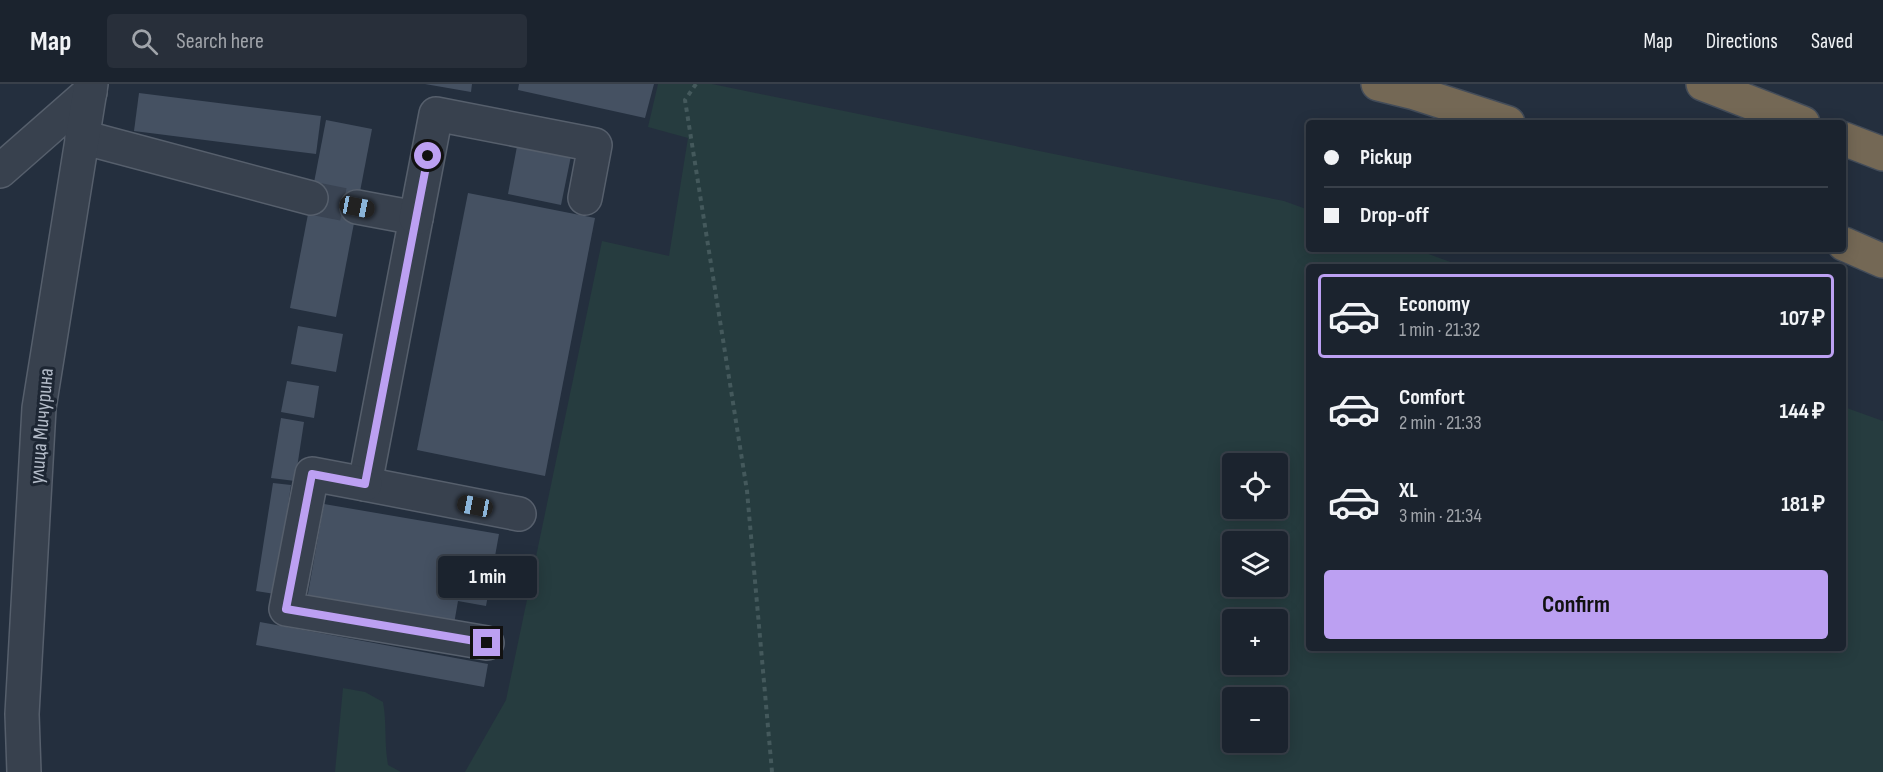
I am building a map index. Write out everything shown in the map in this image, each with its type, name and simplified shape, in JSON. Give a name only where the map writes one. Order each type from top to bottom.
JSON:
[{"type":"highway","points":[[1378,84],[1415,93],[1499,120]]},
{"type":"highway","points":[[1703,84],[1795,120]]},
{"type":"highway","points":[[1846,140],[1883,154]]},
{"type":"highway","points":[[1846,245],[1883,261]]},
{"type":"street","name":"улица Мичурина","points":[[24,772],[22,714],[39,408],[91,88]]},
{"type":"street","points":[[0,171],[91,88]]},
{"type":"street","points":[[365,484],[436,114],[595,145],[585,198]]},
{"type":"street","points":[[82,137],[311,198]]},
{"type":"street","points":[[357,207],[416,218]]},
{"type":"street","points":[[487,643],[286,609],[312,474],[519,514]]},
{"type":"path","points":[[696,84],[685,100],[747,491],[772,772]]},
{"type":"green space","points":[[658,84],[712,84],[1284,201],[1306,209],[1306,252],[1423,252],[1456,264],[1306,264],[1306,651],[1846,651],[1846,408],[1883,421],[1883,772],[465,772],[506,700],[602,241],[669,256],[688,138],[648,127]]},
{"type":"green space","points":[[343,688],[365,692],[383,702],[388,765],[401,772],[335,772]]},
{"type":"building","points":[[425,84],[472,84],[471,92]]},
{"type":"building","points":[[519,84],[654,84],[645,118],[518,90]]},
{"type":"building","points":[[139,93],[321,116],[316,154],[134,131]]},
{"type":"building","points":[[326,120],[372,129],[336,317],[290,308]]},
{"type":"building","points":[[518,141],[572,151],[561,205],[508,194]]},
{"type":"building","points":[[468,193],[595,218],[545,476],[417,450]]},
{"type":"building","points":[[298,326],[343,334],[336,372],[291,364]]},
{"type":"building","points":[[287,381],[319,386],[314,418],[281,412]]},
{"type":"building","points":[[281,418],[304,422],[295,481],[271,478]]},
{"type":"building","points":[[273,483],[291,485],[275,594],[256,591]]},
{"type":"building","points":[[324,504],[499,534],[486,606],[458,601],[454,624],[307,599]]},
{"type":"building","points":[[260,622],[488,664],[484,687],[256,645]]},
{"type":"tunnel","points":[[311,198],[357,207]]},
{"type":"route","points":[[428,156],[365,484],[312,474],[286,609],[487,643]]}]
